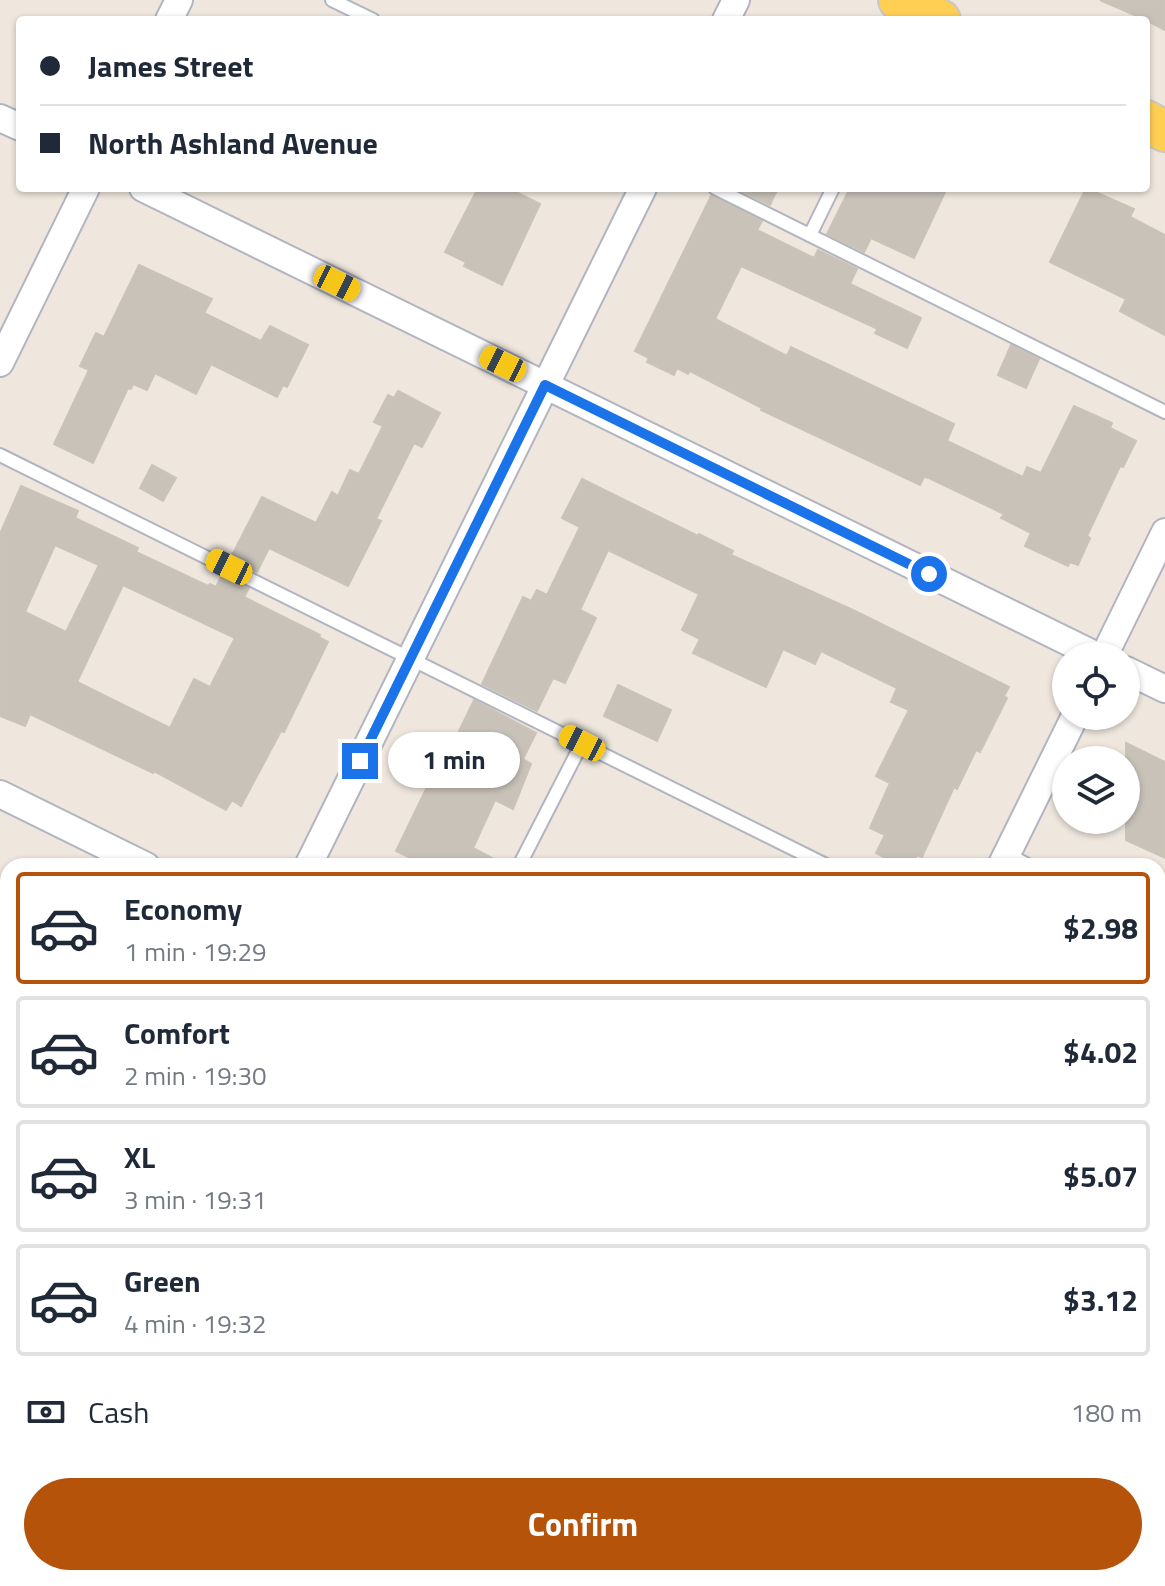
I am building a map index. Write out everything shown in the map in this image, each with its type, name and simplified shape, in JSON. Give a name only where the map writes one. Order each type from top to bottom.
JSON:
[{"type":"main road","points":[[899,0],[932,16]]},
{"type":"street","points":[[0,363],[84,192]]},
{"type":"street","points":[[151,192],[1068,642]]},
{"type":"street","points":[[312,858],[641,192]]},
{"type":"street","points":[[1111,642],[1165,532]]},
{"type":"street","points":[[1140,677],[1165,689]]},
{"type":"street","points":[[1005,858],[1068,730]]},
{"type":"street","points":[[0,794],[130,858]]},
{"type":"lane","points":[[332,0],[365,16]]},
{"type":"lane","points":[[723,192],[1165,412]]},
{"type":"lane","points":[[810,235],[831,192]]},
{"type":"lane","points":[[0,455],[812,858]]},
{"type":"lane","points":[[523,858],[582,743]]},
{"type":"building","points":[[1100,0],[1165,0],[1165,30],[1150,22],[1150,16],[1137,16]]},
{"type":"building","points":[[476,192],[516,192],[540,204],[502,285],[464,266],[466,262],[445,252]]},
{"type":"building","points":[[743,192],[776,192],[770,205]]},
{"type":"building","points":[[848,192],[945,192],[914,258],[871,238],[864,252],[827,234]]},
{"type":"building","points":[[1084,192],[1095,192],[1134,209],[1130,217],[1165,235],[1165,335],[1120,311],[1126,299],[1050,262]]},
{"type":"building","points":[[711,196],[762,221],[757,230],[814,258],[818,250],[857,269],[850,284],[921,318],[907,348],[875,333],[878,329],[741,266],[715,319],[787,356],[791,347],[954,424],[947,441],[1023,477],[1027,467],[1041,473],[1074,406],[1112,423],[1110,428],[1136,441],[1123,467],[1120,466],[1087,536],[1090,538],[1078,565],[1070,562],[1068,566],[1025,546],[1031,533],[1001,518],[1004,514],[929,478],[924,477],[920,485],[761,410],[690,371],[688,374],[677,368],[674,375],[647,362],[649,358],[635,351]]},
{"type":"building","points":[[139,265],[212,299],[204,313],[261,341],[270,326],[308,345],[287,387],[283,385],[277,397],[211,364],[196,394],[155,373],[147,390],[133,384],[131,389],[128,388],[93,463],[54,444],[89,370],[80,366],[96,333],[104,337]]},
{"type":"building","points":[[1011,345],[1039,359],[1026,388],[998,375]]},
{"type":"building","points":[[398,391],[440,413],[422,447],[414,443],[376,519],[381,521],[348,586],[269,548],[257,572],[230,559],[262,497],[316,523],[332,492],[338,496],[350,470],[359,474],[383,426],[374,422],[388,395],[394,398]]},
{"type":"building","points":[[152,465],[176,478],[163,501],[140,488]]},
{"type":"building","points":[[582,479],[733,551],[731,555],[855,611],[1009,687],[1004,696],[1007,698],[980,752],[976,750],[957,789],[954,787],[922,857],[884,858],[876,853],[885,835],[870,828],[890,783],[876,776],[909,710],[891,702],[897,688],[821,651],[815,664],[783,649],[766,687],[693,653],[700,639],[682,630],[699,594],[608,550],[580,610],[596,618],[565,683],[553,678],[537,711],[482,684],[523,597],[531,601],[537,590],[547,595],[580,527],[562,518]]},
{"type":"building","points":[[21,486],[78,511],[75,518],[138,548],[136,552],[208,586],[216,587],[222,575],[249,588],[244,597],[328,642],[284,732],[281,731],[241,806],[232,800],[226,810],[154,771],[30,714],[25,726],[0,716],[0,534]],"holes":[[[55,545],[99,565],[66,632],[25,612]],[[123,585],[235,638],[210,687],[194,679],[170,728],[77,682]]]},
{"type":"building","points":[[618,685],[671,710],[657,741],[604,716]]},
{"type":"building","points":[[474,700],[536,733],[523,759],[531,764],[513,809],[495,800],[473,848],[492,858],[410,858],[396,851],[444,752],[448,754]]},
{"type":"building","points":[[1140,750],[1165,762],[1165,858],[1126,840],[1126,834],[1140,834]]},
{"type":"route","points":[[360,761],[545,385],[929,574]]}]
